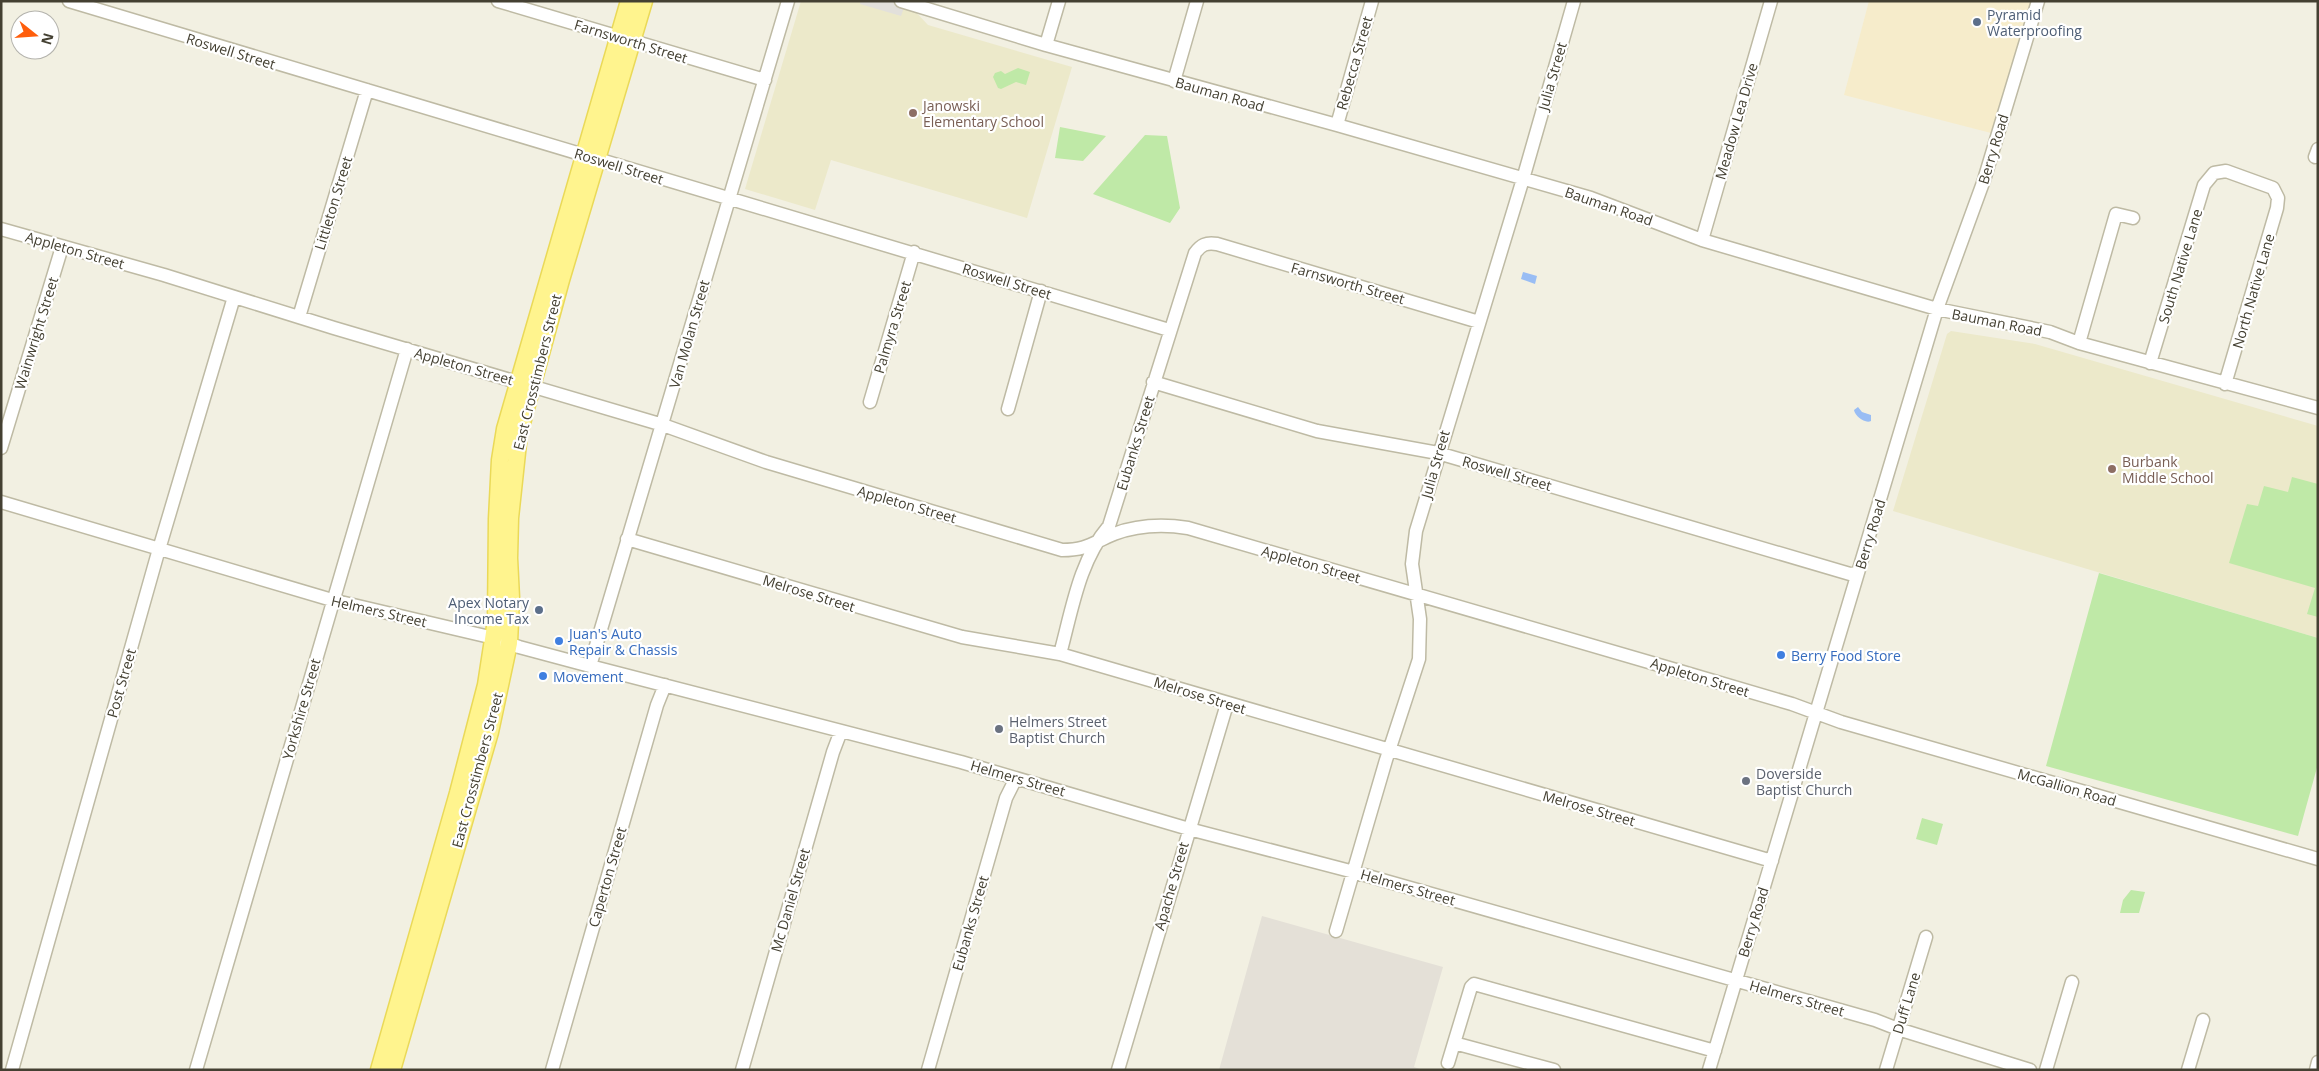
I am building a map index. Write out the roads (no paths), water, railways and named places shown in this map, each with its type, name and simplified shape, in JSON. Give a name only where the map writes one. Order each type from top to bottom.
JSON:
[{"type":"main road","name":"East Crosstimbers Street","points":[[626,39],[629,1]]},
{"type":"main road","name":"East Crosstimbers Street","points":[[392,1070],[433,907],[465,794],[486,684],[502,640],[496,600],[503,519],[502,443],[525,384],[626,39],[644,1]]},
{"type":"main road","name":"East Crosstimbers Street","points":[[379,1070],[433,907]]},
{"type":"street","name":"Roswell Street","points":[[69,1],[695,190],[730,198],[914,252],[1170,330]]},
{"type":"street","name":"Farnsworth Street","points":[[498,1],[765,80]]},
{"type":"street","name":"Van Molan Street","points":[[590,666],[788,1]]},
{"type":"street","name":"Bauman Road","points":[[901,1],[922,4],[1046,45],[1336,125],[1613,205],[1702,240],[1937,309],[2050,332],[2079,343],[2318,408]]},
{"type":"street","points":[[1046,45],[1059,1]]},
{"type":"street","points":[[1174,81],[1197,1]]},
{"type":"street","name":"Rebecca Street","points":[[1336,125],[1372,1]]},
{"type":"street","name":"Julia Street","points":[[1336,931],[1390,749],[1420,659],[1420,618],[1412,564],[1416,531],[1438,453],[1523,179],[1574,1]]},
{"type":"street","name":"Meadow Lea Drive","points":[[1702,240],[1771,1]]},
{"type":"street","name":"Berry Road","points":[[1709,1070],[1937,309],[1984,180],[2038,1]]},
{"type":"street","name":"Littleton Street","points":[[299,316],[367,90]]},
{"type":"street","name":"North Native Lane","points":[[2214,173],[2226,171],[2257,181],[2273,188],[2278,198],[2277,208],[2225,384]]},
{"type":"street","name":"South Native Lane","points":[[2150,362],[2204,185],[2214,173]]},
{"type":"street","points":[[2079,343],[2116,214],[2133,218]]},
{"type":"street","name":"Appleton Street","points":[[1,228],[663,424],[766,462],[1062,550],[1084,554],[1112,530],[1150,525],[1188,528],[1710,680],[1816,713]]},
{"type":"street","name":"Eubanks Street","points":[[1112,530],[1153,382],[1195,253],[1202,245],[1209,243],[1217,244]]},
{"type":"street","name":"Farnsworth Street","points":[[1217,244],[1479,322]]},
{"type":"street","name":"Wainwright Street","points":[[1,448],[62,247]]},
{"type":"street","name":"Palmyra Street","points":[[870,402],[914,252]]},
{"type":"street","points":[[1008,409],[1041,291]]},
{"type":"street","name":"Post Street","points":[[12,1070],[159,547],[234,297]]},
{"type":"street","name":"Yorkshire Street","points":[[196,1070],[407,349]]},
{"type":"street","name":"Roswell Street","points":[[1153,382],[1317,431],[1438,453],[1850,574],[1858,573]]},
{"type":"street","name":"Helmers Street","points":[[1,502],[159,547],[332,600],[502,640],[590,666],[1016,778],[1188,829],[1354,872],[1875,1020],[1898,1030],[2030,1070]]},
{"type":"street","name":"Melrose Street","points":[[627,539],[962,637],[1060,654],[1226,704],[1390,749],[1772,861]]},
{"type":"street","points":[[1060,654],[1084,554]]},
{"type":"street","points":[[1386,586],[1399,583],[1408,574],[1412,564]]},
{"type":"street","name":"Caperton Street","points":[[552,1070],[656,705],[665,685]]},
{"type":"street","name":"Apache Street","points":[[1118,1070],[1226,704]]},
{"type":"street","name":"McGallion Road","points":[[1816,713],[2318,860]]},
{"type":"street","name":"Mc Daniel Street","points":[[742,1070],[833,752],[841,731]]},
{"type":"street","name":"Eubanks Street","points":[[928,1070],[1006,798],[1016,778]]},
{"type":"street","name":"Duff Lane","points":[[1886,1070],[1926,937]]},
{"type":"street","points":[[2046,1070],[2072,982]]},
{"type":"street","points":[[1448,1063],[1471,987],[1478,984],[1715,1051]]},
{"type":"street","points":[[2188,1070],[2203,1020]]},
{"type":"street","points":[[1454,1043],[1554,1070]]},
{"type":"street","points":[[2316,1070],[2318,1062]]},
{"type":"water","points":[[1523,272],[1537,276],[1535,284],[1521,279]]},
{"type":"water","points":[[1858,407],[1862,412],[1871,415],[1871,421],[1869,422],[1858,417],[1854,410]]},
{"type":"place","name":"Pyramid Waterproofing","points":[[1977,22]]},
{"type":"place","name":"Janowski Elementary School","points":[[913,113]]},
{"type":"place","name":"Burbank Middle School","points":[[2112,469]]},
{"type":"place","name":"Apex Notary Income Tax","points":[[539,610]]},
{"type":"place","name":"Juan's Auto Repair & Chassis","points":[[559,641]]},
{"type":"place","name":"Berry Food Store","points":[[1781,655]]},
{"type":"place","name":"Movement","points":[[543,676]]},
{"type":"place","name":"Helmers Street Baptist Church","points":[[999,729]]},
{"type":"place","name":"Doverside Baptist Church","points":[[1746,781]]}]
